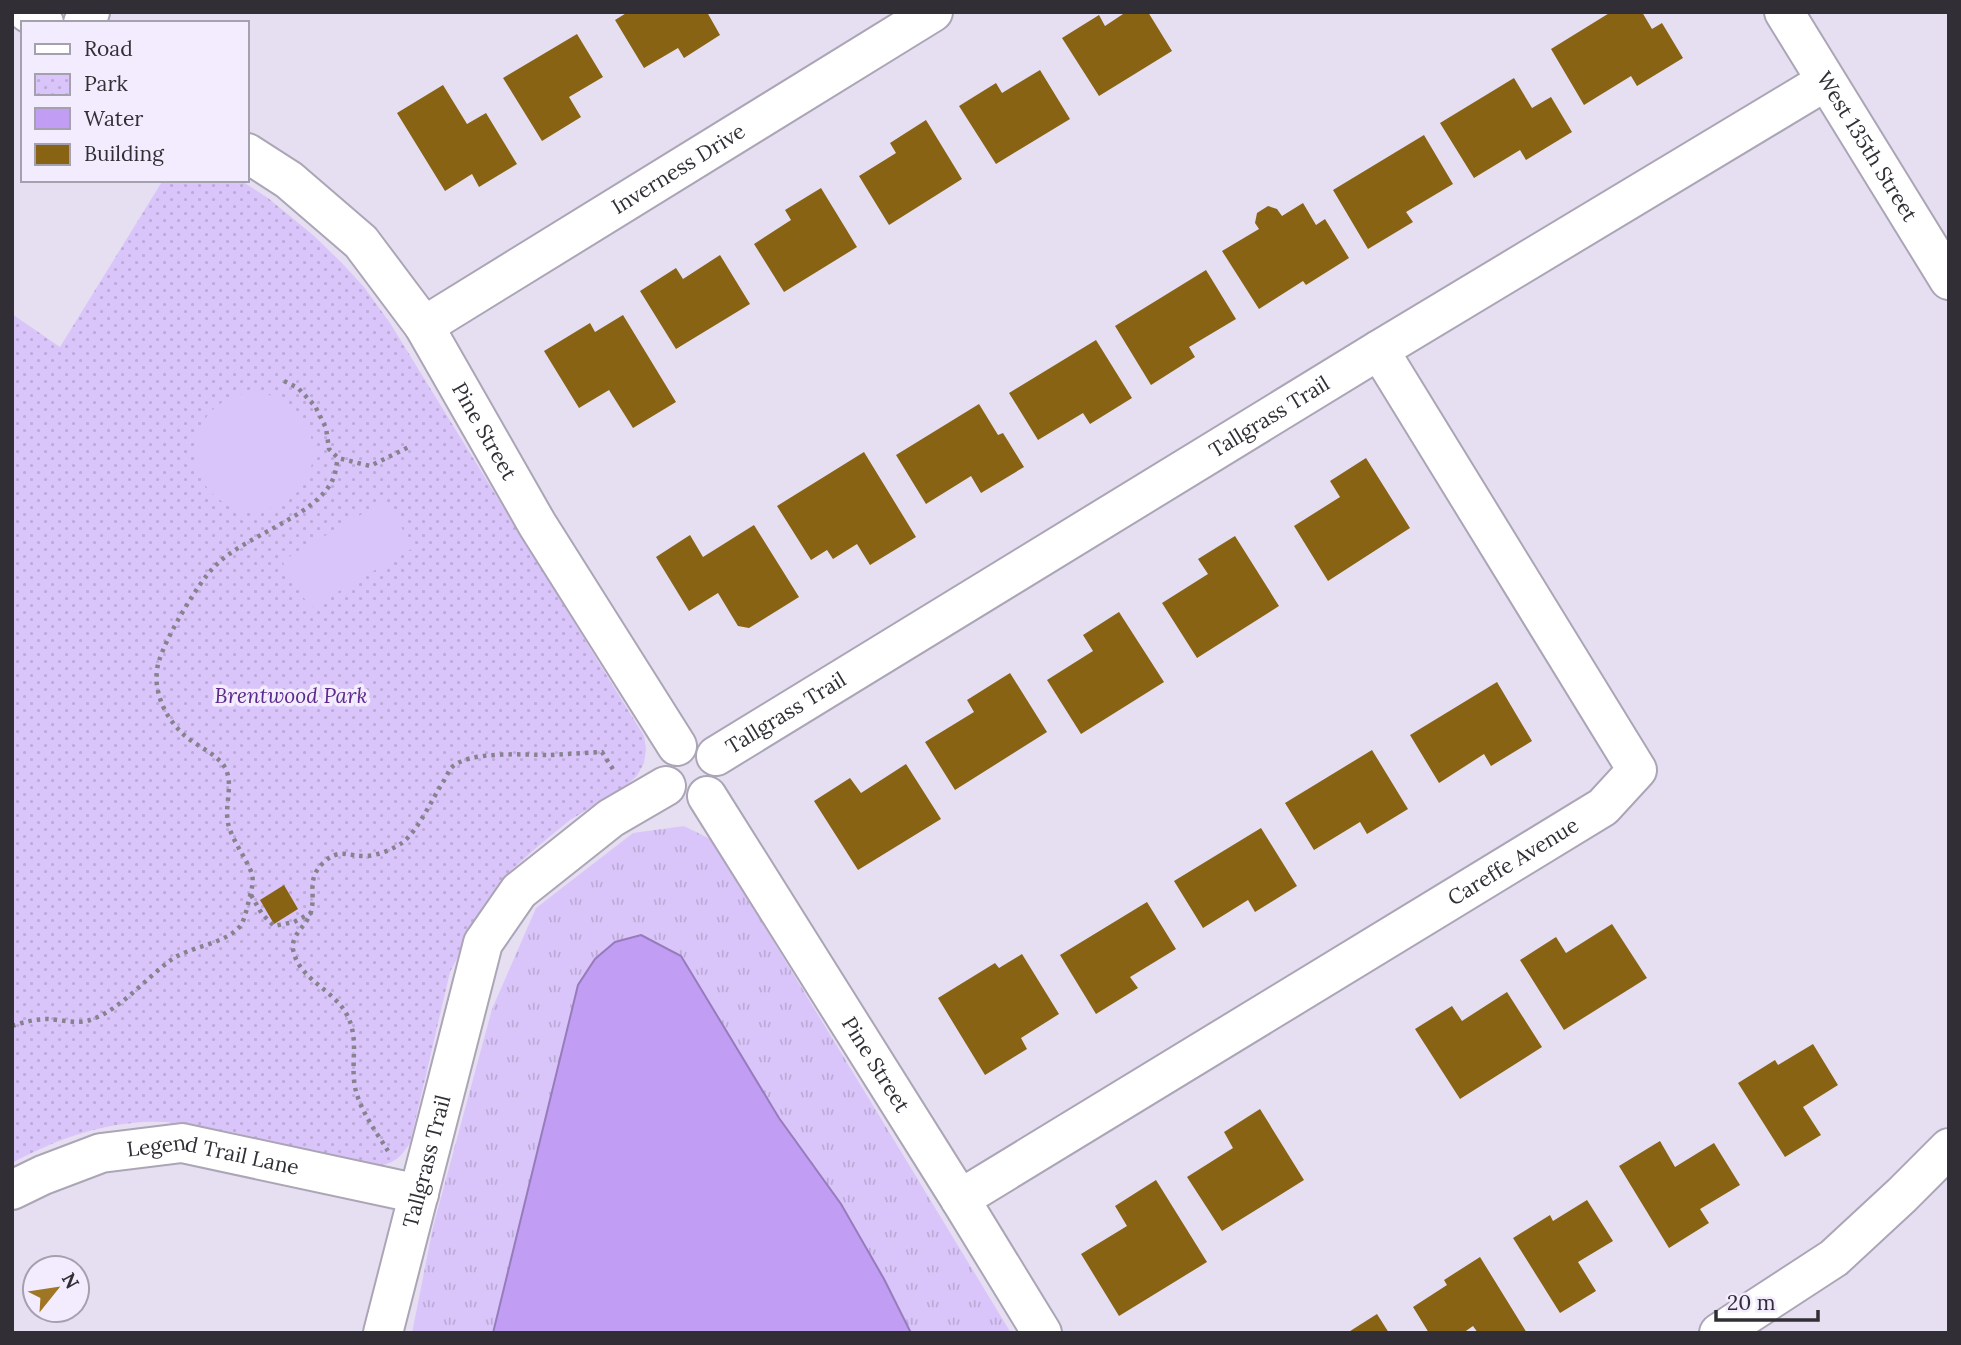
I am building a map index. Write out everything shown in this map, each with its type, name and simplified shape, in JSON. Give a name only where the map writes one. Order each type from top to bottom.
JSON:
[{"type":"street","name":"Inverness Drive","points":[[424,326],[933,12]]},
{"type":"street","name":"West 135th Street","points":[[1784,12],[1949,280]]},
{"type":"street","name":"Tallgrass Trail","points":[[716,756],[1379,350],[1826,81]]},
{"type":"street","name":"Pine Street","points":[[248,154],[289,180],[361,242],[424,326],[537,524],[677,746]]},
{"type":"street","name":"Careffe Avenue","points":[[960,1199],[1603,807],[1637,769],[1379,350]]},
{"type":"street","points":[[691,742],[701,743],[716,756],[720,765],[719,783],[707,796],[689,801],[672,794],[666,786],[663,767],[666,757],[677,746],[691,742]]},
{"type":"street","name":"Tallgrass Trail","points":[[383,1333],[483,943],[519,891],[611,818],[666,786]]},
{"type":"street","name":"Pine Street","points":[[707,796],[1042,1333]]},
{"type":"street","name":"Legend Trail Lane","points":[[12,1190],[100,1153],[182,1143],[419,1194]]},
{"type":"street","points":[[1718,1333],[1834,1258],[1949,1148]]},
{"type":"path","points":[[284,381],[298,388],[315,406],[327,428],[329,449],[338,458],[370,466],[411,446]]},
{"type":"path","points":[[12,1026],[45,1019],[88,1021],[111,1009],[174,958],[229,935],[241,925],[253,882],[228,824],[228,772],[220,761],[181,733],[167,713],[155,678],[167,641],[216,564],[323,495],[334,478],[338,458]]},
{"type":"path","points":[[419,1194],[388,1152],[360,1101],[354,1082],[354,1033],[348,1017],[340,1002],[300,967],[295,956],[292,944],[311,913],[314,874],[330,856],[367,856],[401,844],[413,832],[452,768],[470,759],[490,755],[602,752],[614,771]]},
{"type":"path","points":[[251,894],[262,914],[274,926],[294,922],[311,913]]},
{"type":"green space","name":"Brentwood Park","points":[[162,182],[243,182],[268,198],[341,262],[364,287],[390,323],[644,736],[644,763],[637,776],[623,788],[570,820],[536,848],[505,876],[483,910],[450,972],[410,1143],[397,1159],[384,1165],[378,1166],[215,1129],[165,1122],[116,1125],[85,1132],[12,1163],[12,314],[60,347]]},
{"type":"green space","points":[[254,393],[276,398],[296,410],[308,430],[313,452],[308,474],[296,494],[276,506],[254,511],[232,506],[212,494],[200,474],[195,452],[200,430],[212,410],[232,398]]},
{"type":"green space","points":[[386,500],[413,548],[310,608],[282,561]]},
{"type":"green space","points":[[684,826],[712,840],[1011,1333],[911,1333],[841,1204],[641,935],[615,942],[595,959],[578,985],[493,1333],[412,1333],[433,1227],[492,1009],[536,908],[633,833]]},
{"type":"water","points":[[641,935],[681,956],[779,1118],[841,1204],[911,1333],[493,1333],[578,985],[595,959],[615,942]]},
{"type":"building","points":[[628,12],[707,12],[720,35],[684,58],[678,48],[644,68],[615,20]]},
{"type":"building","points":[[1126,12],[1148,12],[1172,51],[1099,96],[1062,38],[1099,15],[1105,26]]},
{"type":"building","points":[[1611,12],[1642,12],[1652,29],[1662,23],[1683,58],[1637,86],[1631,76],[1584,105],[1551,49]]},
{"type":"building","points":[[577,34],[603,77],[569,97],[581,117],[542,141],[503,78]]},
{"type":"building","points":[[1040,70],[1070,119],[996,164],[959,106],[996,83],[1002,93]]},
{"type":"building","points":[[1514,78],[1532,108],[1551,97],[1572,132],[1526,160],[1520,150],[1474,178],[1440,123]]},
{"type":"building","points":[[443,85],[467,124],[486,113],[517,164],[479,187],[472,174],[445,191],[397,113]]},
{"type":"building","points":[[926,120],[962,179],[889,225],[859,176],[896,153],[890,143]]},
{"type":"building","points":[[1424,135],[1453,184],[1406,212],[1413,222],[1368,249],[1333,190]]},
{"type":"building","points":[[821,188],[857,247],[784,292],[754,244],[791,220],[785,210]]},
{"type":"building","points":[[1303,203],[1316,225],[1325,219],[1349,258],[1306,285],[1303,281],[1259,309],[1222,251],[1259,229],[1255,223],[1257,213],[1268,206],[1277,209],[1282,216]]},
{"type":"building","points":[[720,255],[750,304],[676,349],[640,291],[676,268],[683,279]]},
{"type":"building","points":[[1206,270],[1236,319],[1189,347],[1195,357],[1151,385],[1115,326]]},
{"type":"building","points":[[623,315],[676,402],[633,428],[609,390],[579,408],[544,351],[590,323],[595,332]]},
{"type":"building","points":[[1096,340],[1132,398],[1090,424],[1083,413],[1038,440],[1009,393]]},
{"type":"building","points":[[979,404],[998,435],[1003,433],[1024,467],[981,493],[971,476],[926,504],[896,455]]},
{"type":"building","points":[[864,452],[916,537],[870,565],[857,544],[833,559],[827,550],[811,560],[777,506]]},
{"type":"building","points":[[1366,458],[1410,528],[1328,581],[1294,526],[1340,497],[1330,481]]},
{"type":"building","points":[[754,525],[799,597],[749,628],[738,626],[718,593],[689,611],[656,557],[690,535],[703,557]]},
{"type":"building","points":[[1235,536],[1279,606],[1197,658],[1162,603],[1208,574],[1198,559]]},
{"type":"building","points":[[1119,612],[1164,682],[1081,734],[1047,680],[1093,651],[1083,635]]},
{"type":"building","points":[[1010,673],[1047,732],[955,790],[925,742],[974,712],[967,700]]},
{"type":"building","points":[[1497,682],[1532,741],[1491,766],[1484,754],[1439,783],[1410,735]]},
{"type":"building","points":[[1372,750],[1408,809],[1367,834],[1360,822],[1314,850],[1285,803]]},
{"type":"building","points":[[906,764],[941,819],[858,870],[814,801],[850,778],[861,793]]},
{"type":"building","points":[[1261,828],[1297,886],[1255,912],[1248,900],[1203,928],[1174,881]]},
{"type":"building","points":[[284,885],[298,909],[274,924],[260,900]]},
{"type":"building","points":[[1147,902],[1176,949],[1130,977],[1138,988],[1096,1014],[1060,955]]},
{"type":"building","points":[[1612,924],[1647,978],[1564,1030],[1520,960],[1556,937],[1566,953]]},
{"type":"building","points":[[1022,954],[1059,1014],[1021,1038],[1027,1049],[985,1075],[938,998],[995,963],[999,968]]},
{"type":"building","points":[[1507,992],[1542,1047],[1460,1099],[1415,1029],[1452,1006],[1462,1021]]},
{"type":"building","points":[[1813,1044],[1838,1085],[1803,1107],[1821,1135],[1785,1157],[1738,1083],[1775,1060],[1778,1065]]},
{"type":"building","points":[[1260,1109],[1304,1180],[1222,1231],[1187,1177],[1233,1148],[1224,1132]]},
{"type":"building","points":[[1660,1141],[1675,1167],[1714,1143],[1740,1185],[1700,1209],[1709,1223],[1669,1248],[1619,1166]]},
{"type":"building","points":[[1156,1180],[1207,1262],[1119,1316],[1081,1254],[1127,1226],[1115,1206]]},
{"type":"building","points":[[1587,1200],[1613,1241],[1578,1262],[1596,1291],[1560,1313],[1513,1238],[1550,1215],[1553,1221]]},
{"type":"building","points":[[1480,1257],[1527,1333],[1478,1333],[1473,1326],[1463,1333],[1429,1333],[1413,1307],[1447,1285],[1444,1280]]},
{"type":"building","points":[[1377,1314],[1389,1333],[1347,1333]]}]
